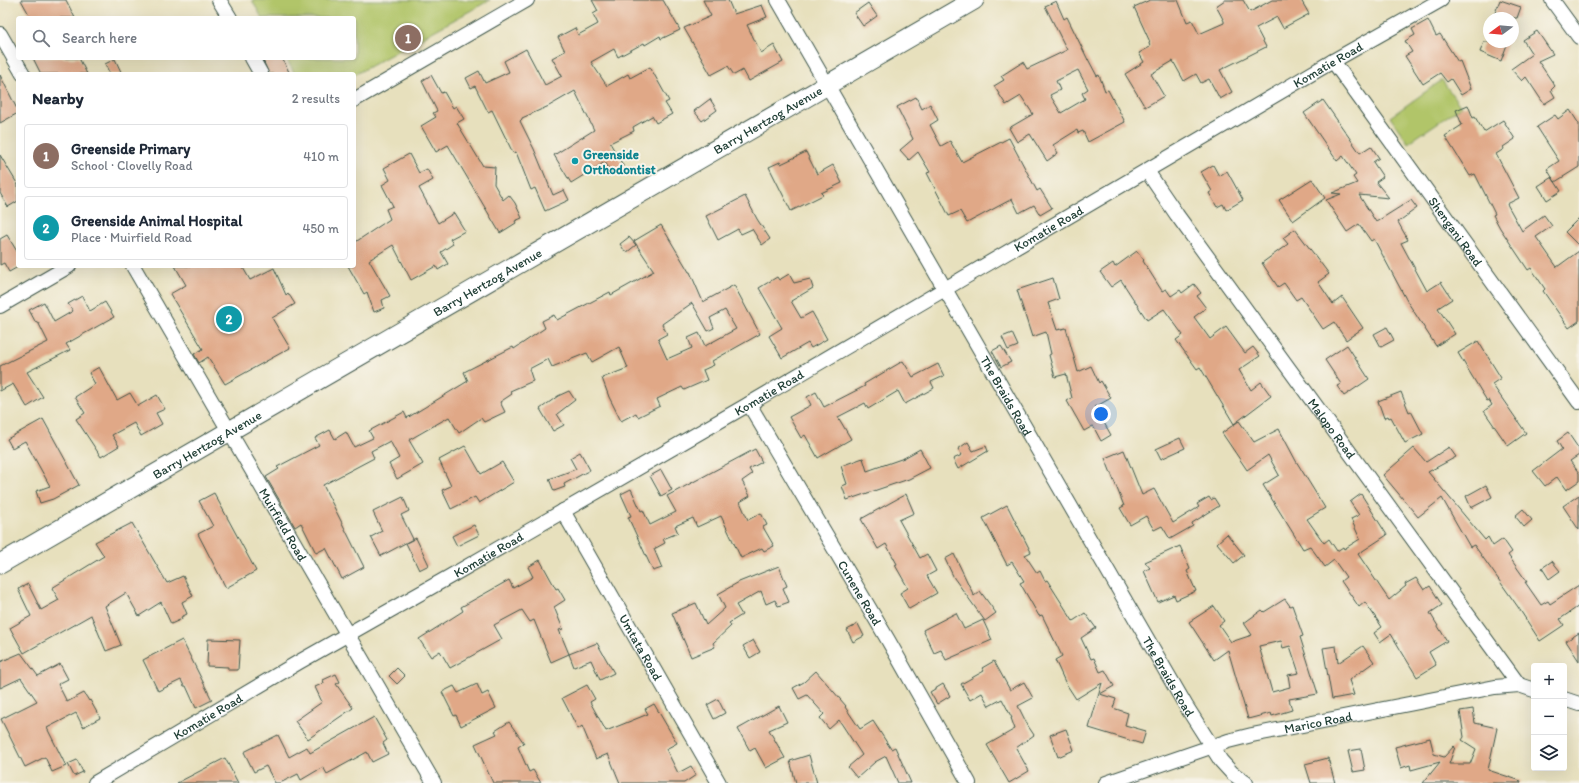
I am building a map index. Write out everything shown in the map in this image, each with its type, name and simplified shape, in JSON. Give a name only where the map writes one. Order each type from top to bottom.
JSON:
[{"type":"main road","name":"Barry Hertzog Avenue","points":[[0,564],[828,86],[974,0]]},
{"type":"street","points":[[219,0],[229,16]]},
{"type":"street","points":[[356,99],[527,0]]},
{"type":"street","name":"The Braids Road","points":[[778,0],[1212,748],[1227,768],[1246,783]]},
{"type":"street","name":"Komatie Road","points":[[95,783],[347,635],[748,404],[1333,61],[1441,0]]},
{"type":"street","points":[[1552,0],[1579,37]]},
{"type":"street","points":[[0,34],[22,72]]},
{"type":"street","points":[[253,60],[260,72]]},
{"type":"street","name":"Shengani Road","points":[[1333,61],[1579,402]]},
{"type":"street","name":"Malopo Road","points":[[1146,171],[1519,685]]},
{"type":"street","points":[[0,306],[66,268]]},
{"type":"street","name":"Muirfield Road","points":[[134,268],[434,783]]},
{"type":"street","name":"Cunene Road","points":[[748,404],[888,640],[969,783]]},
{"type":"street","name":"Umtata Road","points":[[563,511],[719,783]]},
{"type":"street","name":"Marico Road","points":[[1106,783],[1212,748],[1228,741],[1252,735],[1452,694],[1495,687],[1519,685],[1531,689]]},
{"type":"street","points":[[1567,700],[1579,704]]},
{"type":"green space","points":[[252,0],[490,0],[356,74],[356,72],[294,72],[287,60],[356,60],[356,16],[261,16]]},
{"type":"green space","points":[[1442,80],[1461,107],[1408,143],[1390,117]]},
{"type":"building","points":[[21,0],[66,0],[74,16],[30,16]]},
{"type":"building","points":[[592,0],[663,0],[680,30],[661,39],[660,36],[645,45],[644,43],[618,57],[614,49],[591,62],[607,86],[628,74],[630,78],[650,67],[669,101],[665,103],[672,114],[656,123],[652,116],[633,127],[634,131],[610,143],[624,167],[612,174],[605,162],[571,183],[554,155],[594,130],[575,91],[549,106],[522,118],[520,121],[534,149],[553,195],[564,190],[569,200],[545,211],[535,188],[531,190],[516,152],[513,153],[492,110],[488,112],[475,86],[471,88],[466,78],[479,71],[485,83],[509,72],[504,61],[526,49],[545,85],[562,76],[552,58],[565,51],[558,37],[575,28],[578,35],[598,24],[593,14],[598,11]]},
{"type":"building","points":[[703,0],[728,0],[734,14],[762,5],[767,17],[747,25],[761,53],[774,45],[783,62],[749,81],[743,70],[734,75],[728,66],[711,75],[684,28],[711,16]]},
{"type":"building","points":[[1150,0],[1178,0],[1187,22],[1192,20],[1199,34],[1224,23],[1216,6],[1225,0],[1243,0],[1250,12],[1272,0],[1301,0],[1309,14],[1283,28],[1277,17],[1256,28],[1266,47],[1220,70],[1232,92],[1220,99],[1209,79],[1201,83],[1196,74],[1184,81],[1173,61],[1151,74],[1164,96],[1145,107],[1125,74],[1144,62],[1139,53],[1150,47],[1150,42],[1134,7]]},
{"type":"building","points":[[1500,0],[1521,7],[1519,12],[1495,12]]},
{"type":"building","points":[[1056,1],[1064,19],[1067,17],[1097,76],[1099,75],[1105,91],[1108,90],[1125,122],[1088,142],[1083,131],[1078,133],[1077,130],[1053,145],[1058,153],[1047,161],[1030,134],[1017,142],[1009,128],[1033,114],[1021,96],[1006,105],[994,86],[1004,80],[1001,76],[1023,62],[1027,69],[1067,50],[1045,6]],"holes":[[[1078,70],[1088,89],[1082,93],[1085,99],[1061,113],[1050,95],[1060,90],[1056,81]]]},
{"type":"building","points":[[868,3],[877,16],[863,26],[854,13]]},
{"type":"building","points":[[1428,20],[1436,36],[1440,34],[1458,62],[1460,61],[1471,89],[1461,95],[1451,79],[1447,82],[1440,73],[1423,84],[1405,56],[1412,52],[1405,41],[1415,35],[1412,29]]},
{"type":"building","points":[[1537,31],[1553,54],[1538,61],[1555,86],[1551,90],[1555,97],[1544,104],[1526,77],[1522,81],[1511,69],[1532,54],[1523,40]]},
{"type":"building","points":[[1483,44],[1483,48],[1506,48],[1501,61],[1480,52]]},
{"type":"building","points":[[34,60],[80,60],[86,72],[40,72]]},
{"type":"building","points":[[115,60],[121,72],[109,72],[105,64]]},
{"type":"building","points":[[263,60],[283,60],[289,72],[268,72]]},
{"type":"building","points":[[0,75],[16,107],[16,114],[0,123]]},
{"type":"building","points":[[431,75],[441,93],[444,92],[453,108],[456,106],[464,119],[457,123],[483,166],[495,167],[494,184],[503,200],[509,195],[515,203],[522,218],[515,221],[516,223],[500,233],[448,145],[436,152],[421,126],[436,117],[433,113],[437,111],[422,81]]},
{"type":"building","points":[[916,97],[922,109],[930,104],[938,120],[930,125],[941,146],[950,141],[962,162],[1009,138],[1037,191],[1040,189],[1052,208],[1040,215],[1034,205],[1019,213],[1012,199],[967,223],[960,211],[949,216],[927,173],[930,172],[918,152],[909,160],[900,150],[913,139],[897,107]]},
{"type":"building","points":[[710,99],[717,110],[702,121],[694,111]]},
{"type":"building","points":[[1323,100],[1360,153],[1371,146],[1379,158],[1373,162],[1383,177],[1376,182],[1389,198],[1359,195],[1376,222],[1411,200],[1417,208],[1398,222],[1408,240],[1401,243],[1427,291],[1441,282],[1452,299],[1438,308],[1455,334],[1436,346],[1407,301],[1374,239],[1371,241],[1359,224],[1347,232],[1326,200],[1341,194],[1332,193],[1357,183],[1353,177],[1356,175],[1343,156],[1337,161],[1304,113]]},
{"type":"building","points":[[1468,105],[1473,118],[1475,117],[1484,132],[1503,120],[1515,139],[1496,154],[1519,198],[1507,204],[1522,231],[1544,215],[1552,226],[1536,237],[1557,267],[1579,251],[1579,321],[1569,328],[1543,291],[1545,289],[1531,268],[1528,270],[1500,228],[1493,215],[1495,214],[1475,174],[1470,176],[1445,136],[1462,125],[1456,110]]},
{"type":"building","points":[[1570,110],[1579,124],[1579,167],[1555,182],[1547,169],[1559,161],[1537,127],[1555,115],[1558,119]]},
{"type":"building","points":[[806,152],[817,174],[833,165],[842,183],[821,193],[823,195],[791,211],[769,167],[780,162],[781,164]]},
{"type":"building","points":[[409,154],[419,173],[427,169],[433,180],[419,188],[438,223],[454,213],[465,231],[450,239],[453,244],[441,252],[448,264],[438,270],[436,266],[411,280],[393,245],[369,260],[390,296],[382,300],[384,308],[374,312],[367,292],[364,294],[349,268],[356,268],[356,242],[390,219],[386,209],[393,206],[382,185],[390,180],[384,168]]},
{"type":"building","points":[[0,155],[16,182],[16,202],[8,207],[0,193]]},
{"type":"building","points":[[1213,165],[1219,176],[1227,171],[1243,200],[1226,210],[1223,204],[1217,207],[1209,193],[1212,191],[1201,172]]},
{"type":"building","points":[[1552,177],[1561,191],[1547,200],[1538,186]]},
{"type":"building","points":[[1312,179],[1325,198],[1293,221],[1279,200]]},
{"type":"building","points":[[745,196],[770,239],[762,245],[752,229],[741,234],[738,229],[718,240],[706,216]]},
{"type":"building","points":[[1579,218],[1579,246],[1565,232]]},
{"type":"building","points":[[661,225],[690,272],[703,302],[734,285],[760,334],[712,361],[714,365],[703,370],[707,380],[684,390],[682,387],[657,399],[660,406],[638,417],[636,413],[621,421],[609,397],[602,378],[628,368],[619,347],[592,362],[587,353],[552,367],[548,359],[529,369],[533,381],[510,391],[512,394],[500,402],[505,412],[484,422],[481,418],[459,433],[449,417],[409,440],[423,464],[397,479],[389,464],[399,458],[390,441],[371,451],[374,458],[323,485],[364,567],[342,579],[326,548],[316,553],[301,523],[295,527],[266,477],[279,469],[277,467],[319,445],[315,438],[330,430],[335,439],[346,432],[354,447],[373,438],[369,431],[404,412],[407,418],[468,381],[464,372],[513,347],[514,349],[545,328],[542,321],[554,315],[557,320],[610,292],[611,295],[654,271],[634,241]],"holes":[[[692,303],[708,331],[714,328],[710,318],[725,310],[736,329],[705,346],[699,333],[688,338],[692,348],[667,359],[658,339],[667,334],[662,324]]]},
{"type":"building","points":[[1295,229],[1329,274],[1318,282],[1333,304],[1342,297],[1363,328],[1346,340],[1334,322],[1323,329],[1301,297],[1296,300],[1284,283],[1278,287],[1262,263],[1288,244],[1283,238]]},
{"type":"building","points":[[7,235],[16,250],[16,268],[9,272],[4,263],[0,265],[0,239]]},
{"type":"building","points":[[629,237],[636,245],[626,253],[620,244]]},
{"type":"building","points":[[1137,251],[1162,291],[1166,289],[1171,296],[1180,290],[1182,293],[1194,284],[1201,293],[1197,296],[1206,308],[1194,317],[1210,339],[1226,327],[1245,353],[1253,347],[1260,356],[1239,370],[1251,390],[1261,382],[1271,396],[1234,424],[1200,367],[1197,369],[1176,340],[1183,335],[1164,309],[1147,320],[1121,280],[1111,287],[1100,272],[1113,263],[1115,267]]},
{"type":"building","points":[[176,268],[243,268],[250,280],[274,268],[286,295],[288,293],[295,304],[272,318],[290,348],[225,384],[208,357],[199,363],[194,354],[203,349],[170,294],[186,285]]},
{"type":"building","points":[[789,274],[794,283],[810,279],[813,288],[791,301],[801,318],[812,312],[827,339],[811,348],[808,343],[782,358],[769,336],[782,328],[759,288],[777,277],[779,280]]},
{"type":"building","points":[[1053,278],[1059,299],[1048,303],[1057,330],[1066,328],[1078,372],[1091,366],[1099,383],[1101,381],[1111,398],[1095,407],[1111,435],[1101,441],[1093,426],[1084,431],[1067,401],[1072,398],[1066,374],[1055,377],[1049,355],[1051,354],[1046,332],[1032,337],[1017,290]]},
{"type":"building","points":[[82,296],[90,311],[105,302],[114,317],[66,344],[70,350],[27,372],[43,397],[27,407],[13,384],[0,391],[0,366],[48,342],[38,322],[36,323],[29,310],[44,302],[54,322],[73,311],[68,304]]},
{"type":"building","points":[[1387,327],[1394,340],[1381,347],[1374,334]]},
{"type":"building","points":[[1012,333],[1018,346],[1008,350],[1002,337]]},
{"type":"building","points":[[1478,341],[1501,378],[1492,384],[1526,433],[1508,446],[1484,411],[1492,405],[1489,400],[1487,401],[1458,353]]},
{"type":"building","points":[[1347,345],[1369,379],[1344,396],[1337,386],[1341,384],[1325,360]]},
{"type":"building","points":[[1001,346],[1011,362],[1001,367],[992,351]]},
{"type":"building","points":[[903,361],[913,377],[938,364],[944,376],[931,382],[934,388],[905,404],[898,391],[868,409],[865,403],[838,417],[851,439],[818,458],[805,435],[801,438],[789,417],[811,405],[807,397],[816,392],[824,407],[865,386],[864,384]]},
{"type":"building","points":[[99,367],[117,400],[130,393],[138,406],[157,395],[165,409],[156,413],[162,424],[141,436],[134,423],[112,435],[119,446],[101,457],[76,419],[85,413],[75,397],[95,384],[89,373]]},
{"type":"building","points":[[569,391],[575,400],[557,414],[564,425],[553,431],[540,409],[558,396]]},
{"type":"building","points":[[1401,392],[1409,412],[1411,411],[1423,434],[1405,443],[1391,417],[1389,418],[1388,416],[1384,418],[1378,401]]},
{"type":"building","points":[[43,419],[79,485],[53,499],[40,503],[36,491],[50,486],[25,441],[12,448],[7,439]]},
{"type":"building","points":[[1239,421],[1254,442],[1279,429],[1296,461],[1325,508],[1307,519],[1324,543],[1329,539],[1337,551],[1343,547],[1344,549],[1360,539],[1351,519],[1359,515],[1350,502],[1361,494],[1387,535],[1358,554],[1389,600],[1406,586],[1405,584],[1416,578],[1424,590],[1430,586],[1442,605],[1430,613],[1447,641],[1429,652],[1436,665],[1417,677],[1391,634],[1380,642],[1374,633],[1382,627],[1365,602],[1359,607],[1341,581],[1346,577],[1334,560],[1325,567],[1310,546],[1303,549],[1263,485],[1279,475],[1268,455],[1247,470],[1222,433]]},
{"type":"building","points":[[1568,433],[1579,449],[1579,455],[1570,461],[1579,473],[1579,481],[1566,490],[1557,477],[1545,486],[1533,471],[1562,449],[1557,441]]},
{"type":"building","points":[[1180,438],[1185,448],[1161,459],[1156,449]]},
{"type":"building","points":[[968,442],[973,451],[986,446],[988,451],[958,469],[953,459],[962,455],[958,449]]},
{"type":"building","points":[[465,446],[481,474],[502,462],[514,482],[479,503],[475,497],[451,509],[442,490],[451,486],[439,460]]},
{"type":"building","points":[[1449,447],[1456,457],[1428,472],[1485,540],[1488,537],[1493,546],[1503,539],[1512,552],[1508,555],[1541,605],[1548,601],[1550,604],[1579,585],[1579,606],[1560,619],[1564,625],[1540,641],[1474,545],[1470,547],[1442,498],[1418,517],[1383,475],[1414,448],[1426,462]]},
{"type":"building","points":[[755,449],[762,462],[749,469],[752,474],[742,481],[750,496],[740,502],[748,520],[761,513],[767,525],[763,527],[774,546],[764,551],[762,548],[741,558],[721,516],[697,527],[693,518],[675,526],[678,533],[663,539],[665,543],[654,549],[662,568],[653,571],[628,517],[631,516],[621,494],[631,489],[641,511],[643,510],[650,525],[676,512],[667,496]]},
{"type":"building","points":[[920,449],[930,468],[909,479],[847,500],[842,486],[847,484],[841,466],[863,458],[867,471],[904,458]]},
{"type":"building","points":[[1124,450],[1142,495],[1154,489],[1173,523],[1199,507],[1197,504],[1209,497],[1211,500],[1214,498],[1219,506],[1192,523],[1193,526],[1170,539],[1162,526],[1154,530],[1146,516],[1130,525],[1120,508],[1124,506],[1105,458]]},
{"type":"building","points":[[580,452],[590,470],[564,484],[565,487],[554,491],[549,479],[576,469],[570,458]]},
{"type":"building","points":[[661,470],[672,490],[661,496],[650,476]]},
{"type":"building","points":[[1486,485],[1492,497],[1471,508],[1466,496]]},
{"type":"building","points":[[214,493],[256,571],[226,588],[198,534],[213,526],[199,501]]},
{"type":"building","points":[[906,494],[914,513],[899,520],[920,558],[927,554],[936,571],[927,576],[937,593],[909,609],[900,593],[908,588],[895,565],[897,564],[886,544],[878,549],[861,519]]},
{"type":"building","points":[[1579,495],[1579,530],[1563,506]]},
{"type":"building","points":[[403,497],[409,511],[401,515],[413,539],[381,556],[371,537],[382,531],[373,512]]},
{"type":"building","points":[[1007,505],[1031,552],[1025,555],[1037,573],[1040,571],[1045,581],[1047,580],[1073,621],[1085,613],[1096,628],[1081,638],[1091,659],[1094,658],[1100,672],[1105,670],[1114,686],[1100,694],[1116,699],[1113,708],[1128,713],[1125,725],[1146,731],[1142,744],[1089,728],[1102,683],[1076,699],[1065,682],[1055,660],[1062,656],[1042,615],[1039,616],[1020,583],[1024,581],[1012,562],[1007,565],[983,518]]},
{"type":"building","points":[[1523,509],[1532,520],[1524,527],[1515,516]]},
{"type":"building","points":[[132,523],[167,583],[183,576],[193,596],[182,602],[187,614],[181,617],[182,619],[171,624],[161,602],[139,616],[126,593],[105,606],[121,645],[106,651],[91,615],[24,653],[10,628],[31,616],[18,589],[28,584],[41,610],[59,600],[52,588],[104,556],[95,542]]},
{"type":"building","points":[[474,525],[479,535],[457,546],[452,536]]},
{"type":"building","points":[[1227,534],[1244,555],[1234,563],[1217,543]]},
{"type":"building","points":[[416,538],[429,565],[419,570],[406,543]]},
{"type":"building","points":[[1180,546],[1190,569],[1187,571],[1196,591],[1176,600],[1174,595],[1158,602],[1144,571],[1150,568],[1145,562]]},
{"type":"building","points":[[954,554],[974,596],[980,591],[996,613],[985,621],[954,578],[945,559]]},
{"type":"building","points":[[540,560],[556,589],[558,588],[565,600],[554,607],[563,629],[559,630],[569,654],[551,662],[534,620],[530,622],[522,610],[494,625],[502,639],[450,668],[440,651],[431,657],[419,639],[463,611],[461,607],[509,580],[513,588],[533,577],[528,567]]},
{"type":"building","points":[[1552,561],[1560,571],[1549,579],[1542,568]]},
{"type":"building","points":[[779,566],[787,586],[783,588],[789,602],[778,606],[775,600],[766,604],[761,591],[736,605],[742,615],[729,623],[731,626],[713,643],[715,647],[691,657],[672,613],[696,603],[706,625],[725,608],[718,594],[739,582]]},
{"type":"building","points":[[1285,599],[1290,606],[1292,605],[1303,636],[1300,637],[1318,694],[1289,699],[1292,710],[1272,716],[1271,713],[1248,719],[1228,650],[1214,660],[1189,622],[1214,606],[1224,621],[1219,625],[1231,642],[1252,635],[1244,623],[1262,610],[1264,612]],"holes":[[[1281,641],[1283,648],[1290,646],[1299,673],[1288,675],[1290,687],[1272,692],[1259,646]]]},
{"type":"building","points":[[956,613],[964,629],[983,620],[992,640],[946,660],[941,650],[934,653],[923,630]]},
{"type":"building","points":[[858,624],[864,636],[853,642],[847,630]]},
{"type":"building","points":[[1579,633],[1579,661],[1566,641]]},
{"type":"building","points":[[208,639],[240,640],[238,670],[228,670],[228,667],[207,666]]},
{"type":"building","points":[[182,640],[212,700],[196,708],[186,686],[184,686],[181,680],[158,691],[143,660]]},
{"type":"building","points":[[753,640],[760,652],[750,658],[743,646]]},
{"type":"building","points":[[597,643],[614,673],[600,680],[591,660],[574,667],[569,654]]},
{"type":"building","points":[[1336,646],[1338,663],[1363,646],[1374,662],[1349,680],[1354,695],[1332,699],[1323,648]]},
{"type":"building","points":[[21,653],[38,676],[60,664],[68,679],[58,684],[67,702],[84,693],[89,701],[90,700],[100,718],[83,727],[76,713],[47,728],[66,766],[52,772],[45,757],[25,767],[1,719],[37,701],[21,678],[0,688],[0,662]]},
{"type":"building","points":[[994,661],[1010,690],[1024,682],[1033,698],[1018,706],[1034,735],[1016,748],[1029,771],[1009,783],[987,745],[1015,729],[1012,718],[1002,699],[989,706],[982,693],[970,700],[961,684],[984,671],[982,668]]},
{"type":"building","points":[[397,668],[405,676],[397,684],[389,676]]},
{"type":"building","points":[[816,671],[846,706],[845,707],[860,729],[873,721],[891,749],[895,747],[911,783],[898,783],[886,756],[875,762],[857,778],[848,767],[862,755],[839,720],[829,729],[820,718],[824,714],[807,695],[799,699],[793,688],[804,682]]},
{"type":"building","points":[[336,674],[340,682],[336,684],[353,708],[308,739],[295,721],[322,702],[315,687],[324,683],[323,680]]},
{"type":"building","points":[[477,684],[482,695],[488,692],[496,708],[461,726],[456,715],[454,716],[442,692],[454,686],[458,693]]},
{"type":"building","points":[[943,684],[950,696],[937,704],[930,692]]},
{"type":"building","points":[[587,685],[595,699],[590,702],[606,731],[648,714],[645,709],[654,704],[677,743],[666,749],[678,773],[691,766],[696,775],[684,783],[620,783],[608,754],[596,759],[582,726],[578,729],[562,698]]},
{"type":"building","points":[[718,699],[725,713],[714,719],[707,705]]},
{"type":"building","points":[[779,706],[787,722],[769,730],[785,758],[766,768],[755,748],[750,751],[738,729]]},
{"type":"building","points":[[1473,709],[1475,723],[1497,728],[1488,770],[1521,781],[1520,783],[1423,783],[1440,762],[1411,770],[1410,765],[1401,768],[1395,747],[1430,738],[1434,754],[1444,757],[1454,746],[1455,747],[1449,764],[1470,764],[1476,749],[1462,740],[1464,737],[1460,711]]},
{"type":"building","points":[[374,717],[387,740],[383,743],[388,754],[372,762],[367,752],[327,774],[323,767],[301,780],[298,774],[280,783],[275,783],[266,766],[254,772],[244,752],[278,735],[289,757],[307,747],[310,753]]},
{"type":"building","points":[[509,722],[524,743],[518,747],[529,772],[533,770],[541,783],[493,783],[475,744],[497,734],[495,731]]},
{"type":"building","points":[[1066,729],[1074,750],[1058,757],[1050,735]]},
{"type":"building","points":[[1361,749],[1365,770],[1353,772],[1348,751]]},
{"type":"building","points":[[809,755],[817,783],[796,783],[790,761]]},
{"type":"building","points":[[225,758],[238,783],[177,783]]},
{"type":"building","points":[[1328,758],[1335,783],[1311,783],[1305,764]]},
{"type":"building","points":[[77,760],[83,772],[74,776],[68,764]]},
{"type":"place","name":"Greenside Primary","points":[[408,38]]},
{"type":"place","name":"Greenside Orthodontist","points":[[575,161]]},
{"type":"place","name":"Greenside Animal Hospital","points":[[229,319]]}]
